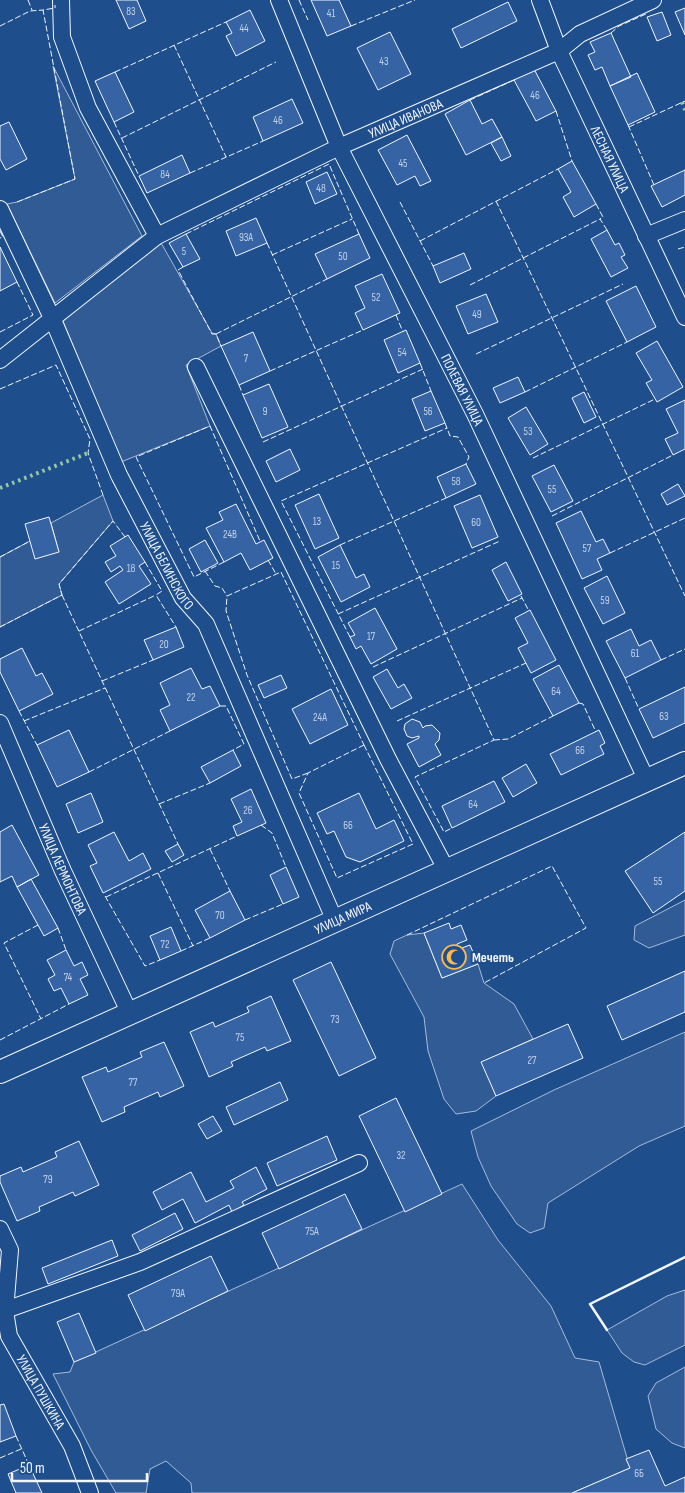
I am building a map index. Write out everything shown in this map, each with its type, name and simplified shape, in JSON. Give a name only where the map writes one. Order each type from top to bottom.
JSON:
[{"type":"street","points":[[60,0],[62,37],[88,108],[157,236]]},
{"type":"street","name":"ПОЛЕВАЯ УЛИЦА","points":[[279,0],[339,147],[476,414],[646,781]]},
{"type":"street","name":"ЛЕСНАЯ УЛИЦА","points":[[540,0],[559,51],[685,317]]},
{"type":"street","name":"УЛИЦА ИВАНОВА","points":[[0,360],[157,236],[339,147],[559,51],[580,34],[653,0]]},
{"type":"street","name":"УЛИЦА БЕЛИНСКОГО","points":[[0,208],[53,320],[119,475],[183,598],[206,624],[335,921]]},
{"type":"street","points":[[646,236],[685,220]]},
{"type":"street","points":[[196,367],[388,759],[446,871]]},
{"type":"street","name":"УЛИЦА ЛЕРМОНТОВА","points":[[0,723],[64,871],[130,1014]]},
{"type":"street","name":"УЛИЦА МИРА","points":[[0,1072],[685,763]]},
{"type":"street","points":[[2,1311],[140,1262],[358,1163]]},
{"type":"street","name":"УЛИЦА ПУШКИНА","points":[[0,1229],[10,1250],[2,1311],[10,1336],[72,1446],[90,1493]]},
{"type":"shaded area","points":[[53,66],[142,236],[55,303],[7,204],[17,202],[75,179]]},
{"type":"shaded area","points":[[160,241],[212,333],[216,334],[221,346],[186,365],[210,426],[121,462],[63,321]]},
{"type":"shaded area","points":[[103,495],[113,521],[59,584],[62,595],[0,627],[0,557],[30,541],[59,552],[51,523]]},
{"type":"shaded area","points":[[685,900],[685,935],[649,948],[634,940],[635,926]]},
{"type":"shaded area","points":[[424,933],[442,978],[478,964],[484,983],[514,1004],[533,1039],[482,1062],[496,1096],[476,1111],[456,1114],[444,1099],[428,1051],[424,1017],[390,954],[394,941],[407,935]]},
{"type":"shaded area","points":[[685,1032],[685,1126],[639,1146],[548,1203],[544,1228],[530,1233],[517,1224],[491,1186],[478,1157],[471,1131],[554,1090]]},
{"type":"shaded area","points":[[462,1184],[498,1240],[551,1306],[575,1358],[599,1362],[630,1468],[572,1493],[192,1493],[191,1483],[166,1461],[150,1469],[146,1493],[116,1493],[91,1450],[53,1374],[70,1372],[74,1362]]},
{"type":"shaded area","points":[[685,1290],[685,1345],[645,1365],[634,1362],[622,1353],[607,1330],[667,1296]]},
{"type":"shaded area","points":[[685,1367],[685,1448],[672,1443],[656,1429],[648,1396],[656,1383]]},
{"type":"building","points":[[116,0],[137,0],[146,21],[129,29]]},
{"type":"building","points":[[311,0],[339,0],[351,26],[327,36]]},
{"type":"building","points":[[508,2],[517,21],[461,48],[452,29]]},
{"type":"building","points":[[685,8],[685,35],[675,12]]},
{"type":"building","points":[[250,10],[265,41],[236,56],[226,36],[232,33],[226,22]]},
{"type":"building","points":[[662,12],[671,35],[657,41],[647,17]]},
{"type":"building","points":[[390,32],[411,74],[378,90],[357,48]]},
{"type":"building","points":[[611,33],[631,77],[610,86],[602,67],[595,70],[588,55],[595,52],[590,42]]},
{"type":"building","points":[[534,69],[556,111],[536,121],[514,80]]},
{"type":"building","points":[[115,72],[134,112],[114,122],[95,81]]},
{"type":"building","points":[[637,73],[655,112],[628,125],[610,86]]},
{"type":"building","points":[[292,99],[303,123],[263,141],[253,117]]},
{"type":"building","points":[[470,100],[482,124],[492,119],[502,137],[466,155],[445,114]]},
{"type":"building","points":[[9,122],[27,159],[6,170],[0,159],[0,126]]},
{"type":"building","points":[[407,135],[431,181],[420,186],[415,176],[397,185],[378,150]]},
{"type":"building","points":[[502,137],[511,156],[501,161],[491,143]]},
{"type":"building","points":[[182,155],[190,173],[147,193],[139,176]]},
{"type":"building","points":[[572,161],[596,204],[574,217],[563,197],[571,192],[558,169]]},
{"type":"building","points":[[685,170],[685,195],[662,207],[651,186]]},
{"type":"building","points":[[327,172],[337,194],[315,204],[306,182]]},
{"type":"building","points":[[256,218],[267,243],[236,256],[226,231]]},
{"type":"building","points":[[607,230],[615,245],[619,243],[625,255],[621,257],[628,268],[611,277],[591,239]]},
{"type":"building","points":[[186,234],[200,259],[183,267],[169,243]]},
{"type":"building","points":[[359,234],[370,258],[327,279],[315,254]]},
{"type":"building","points":[[0,247],[17,282],[0,291]]},
{"type":"building","points":[[464,253],[471,269],[440,283],[433,266]]},
{"type":"building","points":[[382,274],[400,313],[363,330],[355,313],[365,308],[355,286]]},
{"type":"building","points":[[636,286],[656,327],[627,342],[606,301]]},
{"type":"building","points":[[486,294],[498,322],[468,334],[456,306]]},
{"type":"building","points":[[406,330],[420,363],[398,373],[384,340]]},
{"type":"building","points":[[253,332],[270,371],[239,385],[221,346]]},
{"type":"building","points":[[657,341],[683,387],[657,402],[646,383],[652,380],[636,353]]},
{"type":"building","points":[[518,377],[525,392],[500,403],[493,388]]},
{"type":"building","points":[[269,384],[288,427],[262,438],[243,395]]},
{"type":"building","points":[[431,391],[445,423],[425,431],[412,399]]},
{"type":"building","points":[[584,392],[596,417],[584,423],[572,398]]},
{"type":"building","points":[[685,400],[685,449],[673,455],[665,439],[678,433],[666,409]]},
{"type":"building","points":[[526,407],[548,444],[530,455],[508,418]]},
{"type":"building","points":[[290,449],[300,470],[276,482],[266,461]]},
{"type":"building","points":[[466,464],[476,484],[446,498],[437,477]]},
{"type":"building","points":[[554,465],[573,501],[551,512],[532,476]]},
{"type":"building","points":[[678,484],[685,496],[667,505],[661,494]]},
{"type":"building","points":[[319,494],[339,538],[315,549],[295,505]]},
{"type":"building","points":[[480,495],[498,537],[472,548],[454,506]]},
{"type":"building","points":[[236,504],[256,544],[264,540],[273,558],[250,570],[241,553],[224,562],[206,528],[223,520],[219,512]]},
{"type":"building","points":[[581,511],[596,542],[603,539],[610,553],[597,559],[602,570],[582,579],[556,523]]},
{"type":"building","points":[[49,517],[59,552],[35,559],[25,524]]},
{"type":"building","points":[[128,535],[145,562],[139,566],[151,584],[119,604],[105,582],[123,570],[120,566],[111,572],[105,562],[116,556],[110,546]]},
{"type":"building","points":[[205,540],[218,563],[201,572],[189,549]]},
{"type":"building","points":[[340,545],[356,578],[364,574],[370,587],[341,602],[318,557]]},
{"type":"building","points":[[506,562],[522,594],[508,601],[492,570]]},
{"type":"building","points":[[607,576],[625,613],[603,624],[584,588]]},
{"type":"building","points":[[375,608],[397,649],[371,664],[361,646],[356,649],[350,637],[355,635],[348,623]]},
{"type":"building","points":[[530,610],[556,660],[531,673],[518,648],[528,643],[515,618]]},
{"type":"building","points":[[176,627],[184,647],[153,660],[144,640]]},
{"type":"building","points":[[631,629],[639,646],[651,640],[661,660],[625,678],[606,641]]},
{"type":"building","points":[[22,648],[36,676],[42,673],[53,694],[19,711],[0,672],[0,659]]},
{"type":"building","points":[[559,665],[579,703],[553,716],[533,679]]},
{"type":"building","points":[[191,668],[202,689],[210,686],[220,706],[170,731],[160,710],[170,705],[160,683]]},
{"type":"building","points":[[387,669],[398,688],[404,684],[412,698],[391,709],[373,677]]},
{"type":"building","points":[[281,675],[287,688],[264,698],[258,685]]},
{"type":"building","points":[[685,687],[685,723],[653,738],[639,709]]},
{"type":"building","points":[[331,689],[348,725],[310,744],[292,709]]},
{"type":"building","points":[[412,719],[420,722],[423,728],[432,725],[440,733],[439,740],[435,744],[441,755],[419,767],[407,744],[419,738],[419,736],[412,738],[407,736],[404,729],[405,724]]},
{"type":"building","points":[[69,730],[89,772],[57,787],[37,745]]},
{"type":"building","points":[[599,730],[605,743],[600,746],[604,754],[561,775],[550,754]]},
{"type":"building","points":[[233,750],[241,766],[210,783],[201,767]]},
{"type":"building","points":[[526,764],[537,783],[513,797],[502,778]]},
{"type":"building","points":[[494,781],[505,802],[452,828],[442,806]]},
{"type":"building","points":[[251,789],[266,823],[237,836],[233,826],[242,822],[231,799]]},
{"type":"building","points":[[91,793],[103,822],[78,833],[66,804]]},
{"type":"building","points":[[359,793],[376,829],[394,820],[404,841],[360,862],[346,857],[334,831],[327,834],[317,813]]},
{"type":"building","points":[[12,825],[39,875],[17,887],[12,876],[0,882],[0,832]]},
{"type":"building","points":[[114,832],[129,861],[143,853],[151,869],[103,893],[90,866],[97,863],[88,845]]},
{"type":"building","points":[[685,832],[685,891],[653,913],[625,871]]},
{"type":"building","points":[[178,844],[184,855],[172,862],[165,851]]},
{"type":"building","points":[[286,867],[299,897],[283,904],[270,875]]},
{"type":"building","points":[[31,879],[58,928],[44,936],[17,887]]},
{"type":"building","points":[[230,891],[245,920],[210,938],[195,910]]},
{"type":"building","name":"Мечеть","points":[[449,923],[451,929],[461,925],[467,940],[457,944],[459,949],[470,945],[478,964],[442,978],[424,933]]},
{"type":"building","points":[[171,927],[181,951],[160,960],[150,936]]},
{"type":"building","points":[[66,950],[74,966],[82,962],[88,975],[80,979],[88,995],[69,1004],[61,988],[54,991],[48,979],[55,975],[47,960]]},
{"type":"building","points":[[331,962],[376,1058],[339,1076],[293,980]]},
{"type":"building","points":[[685,971],[685,1012],[622,1040],[607,1006]]},
{"type":"building","points":[[271,996],[291,1041],[267,1051],[265,1047],[231,1062],[233,1066],[209,1077],[190,1032],[213,1022],[215,1027],[249,1012],[247,1007]]},
{"type":"building","points":[[568,1024],[583,1058],[496,1096],[481,1062]]},
{"type":"building","points":[[164,1042],[184,1086],[160,1097],[158,1092],[124,1107],[125,1112],[102,1122],[82,1077],[106,1067],[108,1072],[142,1057],[140,1052]]},
{"type":"building","points":[[280,1082],[288,1100],[234,1125],[226,1107]]},
{"type":"building","points":[[396,1098],[442,1194],[405,1212],[359,1116]]},
{"type":"building","points":[[213,1116],[222,1131],[207,1139],[198,1124]]},
{"type":"building","points":[[327,1136],[337,1160],[277,1186],[267,1163]]},
{"type":"building","points":[[79,1141],[99,1185],[75,1196],[73,1192],[39,1207],[40,1211],[17,1221],[0,1182],[0,1176],[21,1167],[23,1172],[57,1157],[55,1152]]},
{"type":"building","points":[[256,1167],[267,1189],[242,1202],[244,1205],[232,1212],[229,1205],[195,1223],[183,1199],[162,1210],[153,1192],[191,1172],[206,1202],[234,1188],[230,1181]]},
{"type":"building","points":[[345,1194],[362,1229],[279,1269],[262,1233]]},
{"type":"building","points":[[175,1213],[183,1229],[140,1251],[132,1235]]},
{"type":"building","points":[[112,1240],[118,1256],[48,1284],[42,1268]]},
{"type":"building","points":[[211,1256],[228,1291],[145,1331],[128,1295]]},
{"type":"building","points":[[79,1313],[96,1353],[74,1362],[57,1322]]},
{"type":"building","points":[[4,1404],[16,1436],[0,1442],[0,1405]]},
{"type":"building","points":[[649,1450],[665,1486],[685,1477],[685,1493],[572,1493],[630,1468],[626,1459]]},
{"type":"building","points":[[29,1465],[42,1493],[16,1493],[8,1474]]},
{"type":"hedge","points":[[682,102],[685,110]]},
{"type":"hedge","points":[[0,488],[88,453]]},
{"type":"fence","points":[[28,0],[32,10]]},
{"type":"fence","points":[[299,0],[308,20]]},
{"type":"fence","points":[[351,26],[415,0]]},
{"type":"fence","points":[[17,202],[75,179],[43,10],[55,8],[55,5]]},
{"type":"fence","points":[[0,26],[30,11],[43,10]]},
{"type":"fence","points":[[611,33],[619,26],[646,14]]},
{"type":"fence","points":[[115,72],[226,22]]},
{"type":"fence","points":[[174,45],[226,157]]},
{"type":"fence","points":[[122,138],[276,62]]},
{"type":"fence","points":[[470,100],[514,80]]},
{"type":"fence","points":[[629,127],[685,101]]},
{"type":"fence","points":[[556,111],[572,161]]},
{"type":"fence","points":[[114,122],[139,176]]},
{"type":"fence","points":[[628,125],[654,185]]},
{"type":"fence","points":[[190,173],[263,141]]},
{"type":"fence","points":[[186,234],[329,164],[359,234]]},
{"type":"fence","points":[[420,241],[558,169]]},
{"type":"fence","points":[[496,201],[685,596]]},
{"type":"fence","points":[[400,202],[433,266]]},
{"type":"fence","points":[[596,204],[603,217],[600,219],[607,230]]},
{"type":"fence","points":[[272,255],[352,219]]},
{"type":"fence","points":[[470,285],[600,219]]},
{"type":"fence","points":[[0,231],[3,237],[0,238]]},
{"type":"fence","points":[[267,243],[494,740],[415,777],[444,832],[452,828]]},
{"type":"fence","points":[[678,249],[685,247]]},
{"type":"fence","points":[[183,267],[178,270],[212,334],[216,334],[221,346]]},
{"type":"fence","points":[[216,334],[327,279]]},
{"type":"fence","points":[[0,332],[33,315],[17,282]]},
{"type":"fence","points":[[476,354],[623,284]]},
{"type":"fence","points":[[396,315],[403,332]]},
{"type":"fence","points":[[270,371],[363,330]]},
{"type":"fence","points":[[525,392],[627,342]]},
{"type":"fence","points":[[420,363],[431,391]]},
{"type":"fence","points":[[0,389],[56,365],[90,439],[88,453],[103,495]]},
{"type":"fence","points":[[263,442],[423,369]]},
{"type":"fence","points":[[239,385],[243,395]]},
{"type":"fence","points":[[533,458],[655,399]]},
{"type":"fence","points":[[445,423],[450,436],[458,437],[469,457],[466,464]]},
{"type":"fence","points":[[224,562],[194,577],[136,457],[210,426],[260,541]]},
{"type":"fence","points":[[350,637],[281,501],[447,428]]},
{"type":"fence","points":[[552,516],[673,455]]},
{"type":"fence","points":[[340,545],[446,498]]},
{"type":"fence","points":[[610,553],[685,518]]},
{"type":"fence","points":[[0,627],[62,595],[59,584],[113,521],[125,537]]},
{"type":"fence","points":[[0,557],[30,541]]},
{"type":"fence","points":[[338,614],[500,541]]},
{"type":"fence","points":[[268,560],[276,574]]},
{"type":"fence","points":[[145,562],[162,591],[156,595],[176,627]]},
{"type":"fence","points":[[205,571],[215,586],[222,588],[227,596]]},
{"type":"fence","points":[[308,773],[292,779],[247,675],[226,611],[227,596],[281,572],[364,745]]},
{"type":"fence","points":[[62,595],[178,844]]},
{"type":"fence","points":[[79,631],[156,595]]},
{"type":"fence","points":[[521,596],[529,611]]},
{"type":"fence","points":[[373,667],[522,598]]},
{"type":"fence","points":[[661,660],[685,649]]},
{"type":"fence","points":[[102,681],[153,660]]},
{"type":"fence","points":[[397,721],[526,663]]},
{"type":"fence","points":[[625,678],[639,709]]},
{"type":"fence","points":[[24,721],[105,688]]},
{"type":"fence","points":[[579,703],[583,704],[596,732]]},
{"type":"fence","points":[[220,706],[226,706],[244,744],[233,750]]},
{"type":"fence","points":[[19,711],[37,745]]},
{"type":"fence","points":[[494,740],[508,739],[553,716]]},
{"type":"fence","points":[[89,772],[170,731]]},
{"type":"fence","points":[[364,745],[413,844],[337,878],[299,793],[308,773],[364,745]]},
{"type":"fence","points":[[159,804],[210,783]]},
{"type":"fence","points":[[261,825],[272,833],[286,867]]},
{"type":"fence","points":[[106,897],[237,836]]},
{"type":"fence","points":[[210,849],[230,891]]},
{"type":"fence","points":[[407,935],[552,866],[586,928],[484,983]]},
{"type":"fence","points":[[158,873],[193,946]]},
{"type":"fence","points":[[105,896],[145,966],[160,960]]},
{"type":"fence","points":[[245,920],[283,904]]},
{"type":"fence","points":[[38,925],[4,943],[41,1019]]},
{"type":"fence","points":[[58,928],[66,950]]},
{"type":"fence","points":[[181,951],[210,938]]},
{"type":"fence","points":[[0,1040],[69,1004]]},
{"type":"fence","points":[[16,1436],[29,1465]]},
{"type":"fence","points":[[0,1458],[21,1449]]},
{"type":"wall","points":[[607,1330],[590,1304],[685,1257]]},
{"type":"place","name":"Мечеть","points":[[454,957]]}]
